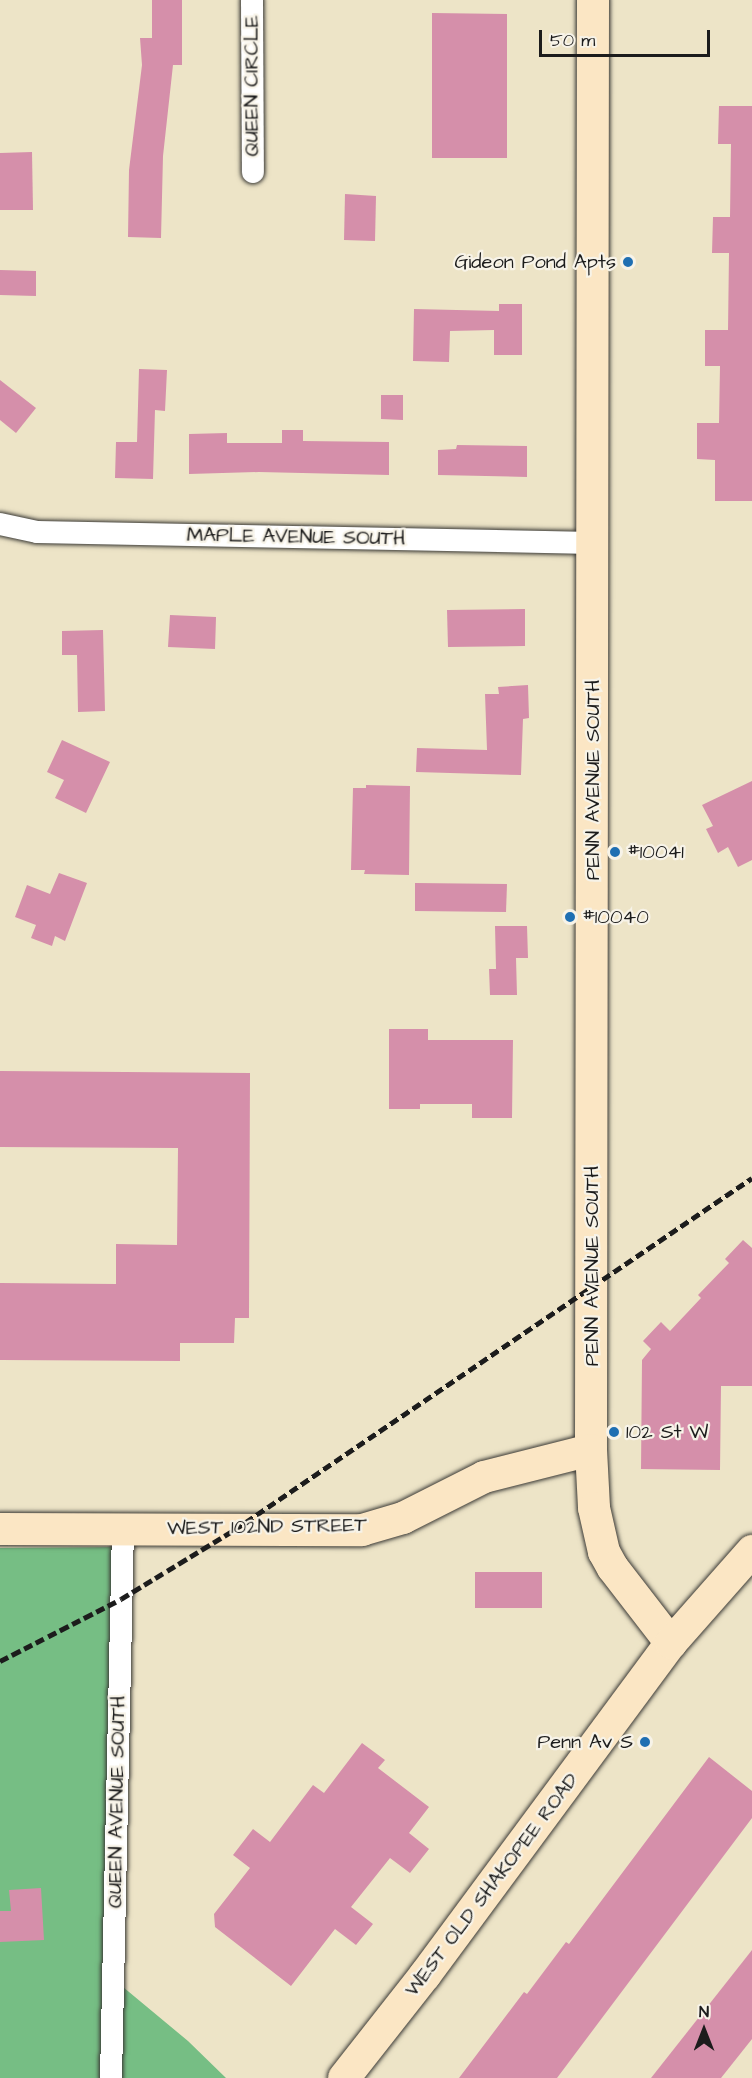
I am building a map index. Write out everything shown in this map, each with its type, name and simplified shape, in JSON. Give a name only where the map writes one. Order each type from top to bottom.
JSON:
[{"type":"main road","name":"PENN AVENUE SOUTH","points":[[593,0],[591,1450],[594,1508],[604,1552],[622,1582],[672,1644]]},
{"type":"main road","name":"WEST 102ND STREET","points":[[0,1529],[123,1527],[362,1530],[403,1518],[484,1477],[591,1450]]},
{"type":"main road","name":"WEST OLD SHAKOPEE ROAD","points":[[344,2078],[425,1975],[672,1644],[752,1551]]},
{"type":"street","name":"QUEEN CIRCLE","points":[[252,0],[253,172]]},
{"type":"street","name":"MAPLE AVENUE SOUTH","points":[[0,524],[37,532],[593,543]]},
{"type":"street","name":"QUEEN AVENUE SOUTH","points":[[111,2078],[123,1527]]},
{"type":"green space","points":[[123,1547],[123,1987],[188,2041],[226,2078],[0,2078],[0,1548]]},
{"type":"building","points":[[152,0],[182,0],[182,65],[173,65],[163,156],[161,238],[128,237],[129,170],[142,65],[140,38],[152,38]]},
{"type":"building","points":[[432,13],[507,14],[507,158],[432,158]]},
{"type":"building","points":[[719,106],[752,106],[752,501],[715,501],[715,460],[697,459],[697,423],[719,423],[720,366],[705,366],[705,330],[728,330],[729,253],[712,253],[713,217],[730,217],[731,144],[718,144]]},
{"type":"building","points":[[32,152],[33,210],[0,210],[0,153]]},
{"type":"building","points":[[345,194],[376,196],[375,241],[344,240]]},
{"type":"building","points":[[0,270],[36,271],[36,296],[0,295]]},
{"type":"building","points":[[499,304],[522,304],[522,355],[494,355],[494,330],[450,331],[449,362],[413,361],[414,309],[499,311]]},
{"type":"building","points":[[139,369],[167,370],[165,411],[155,410],[153,479],[115,478],[116,442],[137,442]]},
{"type":"building","points":[[0,380],[36,408],[16,433],[0,420]]},
{"type":"building","points":[[381,395],[403,395],[403,420],[381,419]]},
{"type":"building","points":[[282,430],[303,430],[303,441],[389,442],[389,475],[259,472],[189,474],[189,434],[227,433],[227,443],[282,443]]},
{"type":"building","points":[[457,445],[527,446],[527,477],[438,475],[438,450],[456,449]]},
{"type":"building","points":[[525,609],[525,646],[448,647],[447,610]]},
{"type":"building","points":[[170,615],[216,617],[215,649],[168,647]]},
{"type":"building","points":[[103,630],[105,711],[78,712],[77,655],[62,655],[62,631]]},
{"type":"building","points":[[528,685],[529,718],[523,719],[521,775],[416,772],[417,748],[487,750],[485,694],[499,694],[498,687]]},
{"type":"building","points":[[62,740],[110,762],[86,813],[55,798],[64,780],[47,772]]},
{"type":"building","points":[[752,781],[752,860],[738,867],[728,847],[718,853],[706,829],[713,826],[702,805]]},
{"type":"building","points":[[366,785],[410,786],[409,875],[364,874],[365,870],[351,870],[353,788],[366,788]]},
{"type":"building","points":[[59,873],[87,883],[65,941],[55,936],[52,946],[31,938],[36,925],[15,917],[27,885],[50,894]]},
{"type":"building","points":[[415,883],[507,884],[506,912],[415,911]]},
{"type":"building","points":[[495,926],[527,926],[528,958],[516,958],[517,995],[490,995],[489,969],[496,969]]},
{"type":"building","points":[[389,1029],[428,1029],[428,1040],[513,1040],[512,1118],[472,1118],[472,1104],[420,1104],[420,1109],[389,1109]]},
{"type":"building","points":[[0,1071],[250,1073],[249,1318],[235,1318],[234,1343],[180,1343],[180,1361],[0,1360],[0,1283],[116,1284],[116,1244],[177,1245],[178,1148],[0,1147]]},
{"type":"building","points":[[743,1240],[752,1248],[752,1386],[721,1386],[720,1470],[641,1469],[642,1360],[651,1349],[643,1341],[661,1322],[670,1331],[701,1298],[698,1295],[729,1263],[725,1259]]},
{"type":"building","points":[[475,1572],[542,1572],[542,1608],[475,1608]]},
{"type":"building","points":[[362,1743],[385,1760],[378,1768],[429,1807],[409,1833],[429,1849],[410,1873],[390,1858],[351,1907],[373,1924],[356,1945],[335,1929],[291,1986],[215,1927],[214,1914],[250,1868],[233,1855],[253,1829],[270,1842],[313,1785],[324,1793]]},
{"type":"building","points":[[709,1757],[752,1791],[752,1818],[557,2078],[459,2078],[524,1992],[527,1994],[566,1942],[569,1944]]},
{"type":"building","points":[[41,1888],[44,1940],[0,1942],[0,1911],[11,1911],[9,1890]]},
{"type":"building","points":[[752,1950],[752,2039],[721,2078],[651,2078]]},
{"type":"railway","points":[[0,1661],[121,1599],[234,1530],[752,1178]]},
{"type":"place","name":"Gideon Pond Apts","points":[[628,262]]},
{"type":"place","name":"#10041","points":[[615,852]]},
{"type":"place","name":"#10040","points":[[570,917]]},
{"type":"place","name":"102 St W","points":[[614,1432]]},
{"type":"place","name":"Penn Av S","points":[[645,1742]]}]
